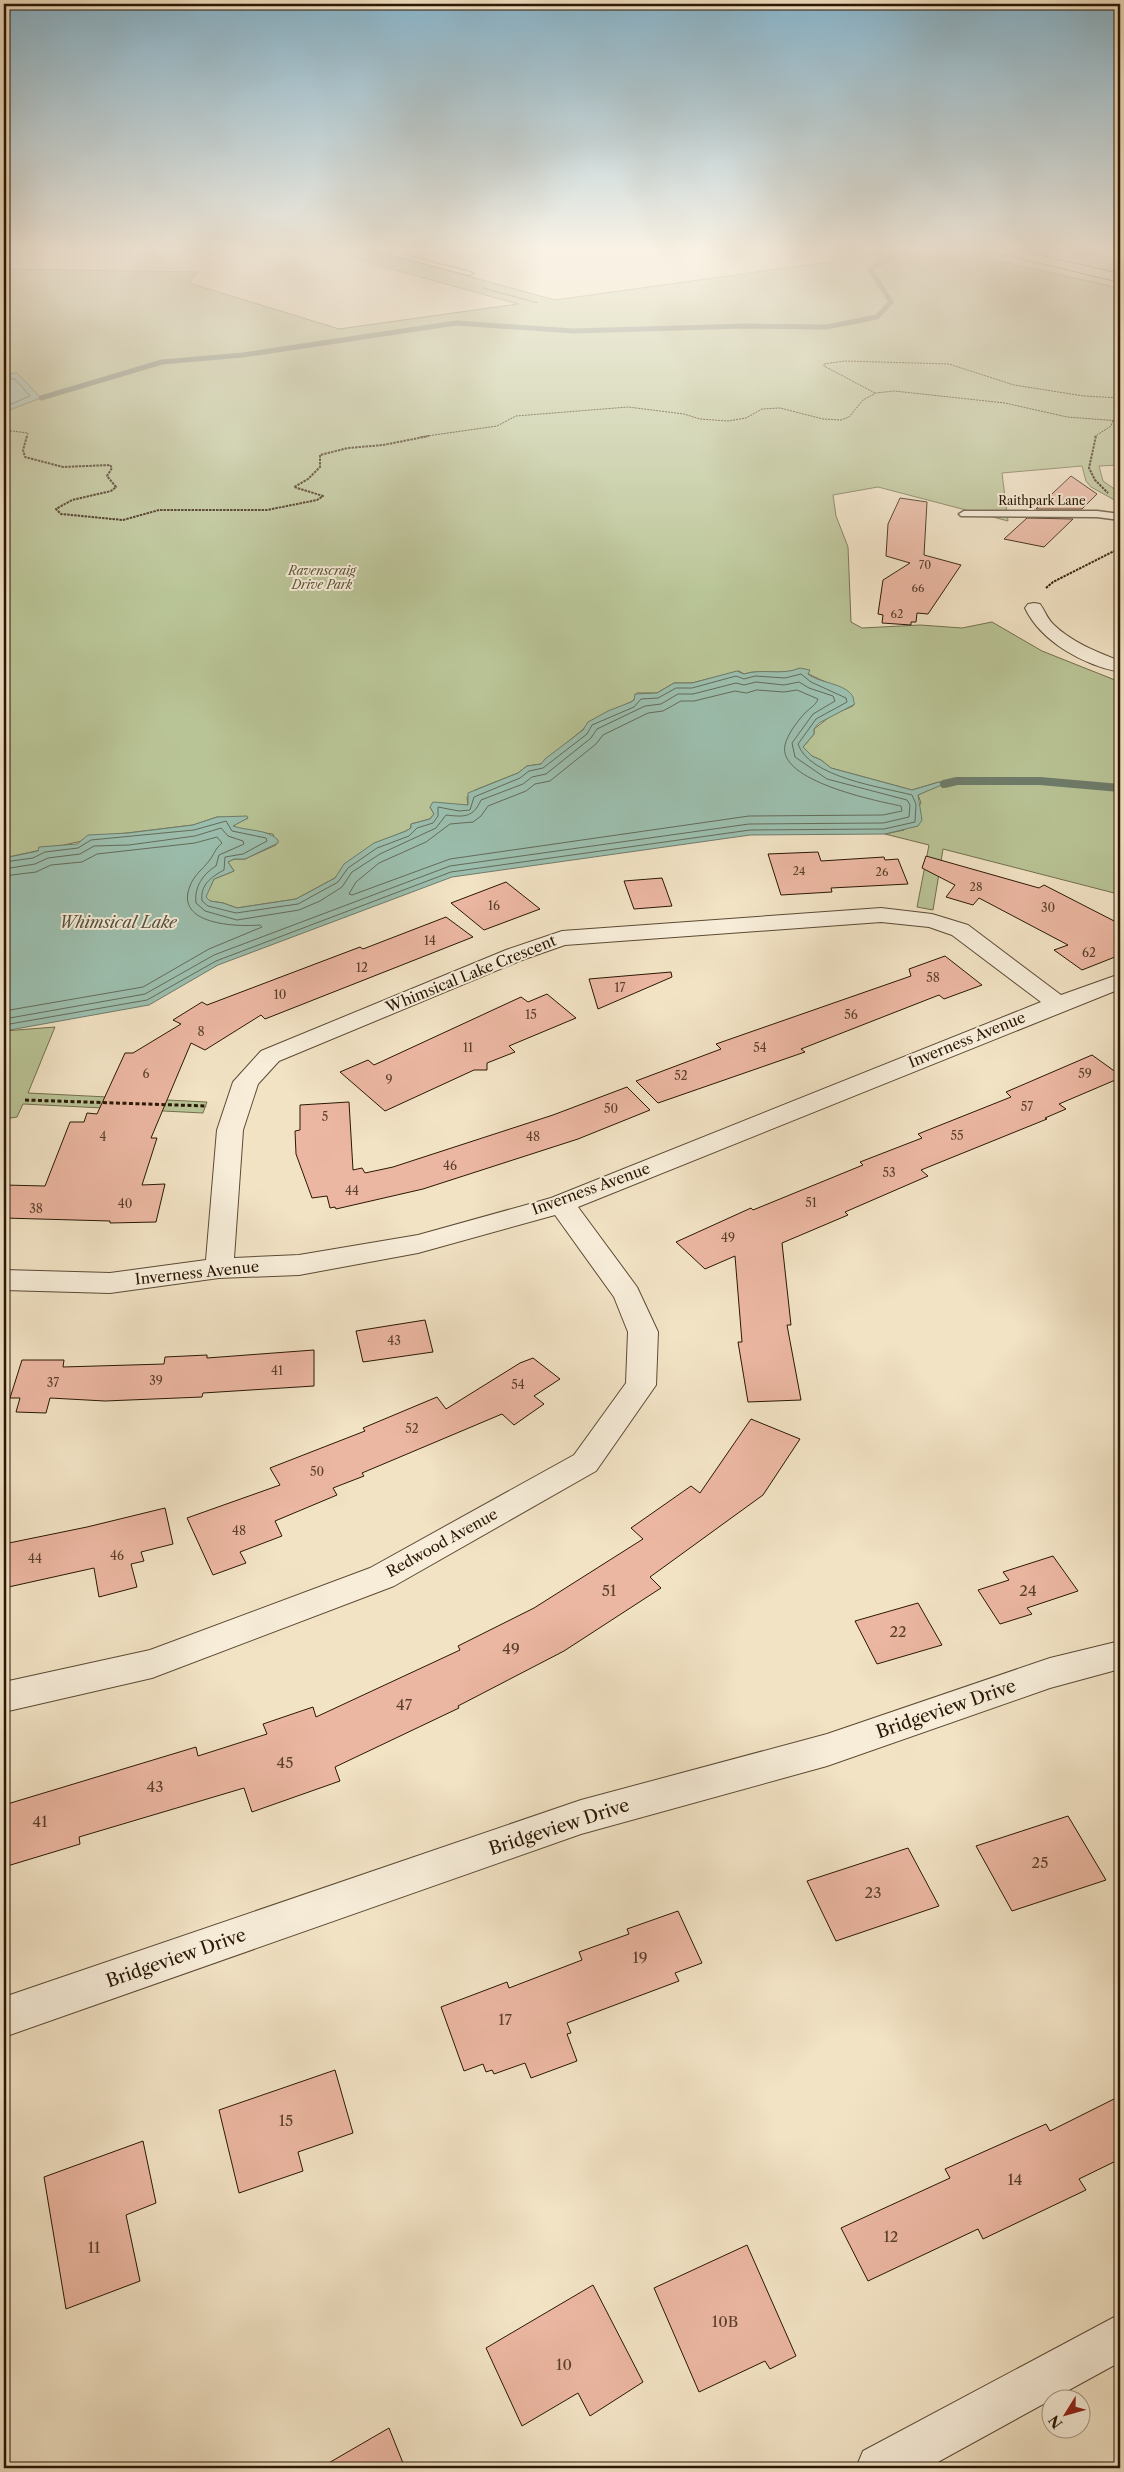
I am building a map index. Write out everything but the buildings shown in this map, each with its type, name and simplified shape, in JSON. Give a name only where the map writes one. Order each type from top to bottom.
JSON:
[{"type":"street","points":[[1034,608],[1039,621],[1063,640],[1120,667]]},
{"type":"street","name":"Whimsical Lake Crescent","points":[[219,1268],[230,1130],[246,1082],[270,1056],[514,955],[562,938],[851,916],[882,915],[932,921],[960,930],[1058,1004]]},
{"type":"street","name":"Inverness Avenue","points":[[4,1280],[110,1283],[219,1268],[299,1265],[418,1244],[560,1204],[1058,1004],[1120,981]]},
{"type":"street","name":"Redwood Avenue","points":[[4,1697],[152,1664],[382,1576],[585,1463],[641,1385],[643,1332],[627,1294],[560,1204]]},
{"type":"street","name":"Bridgeview Drive","points":[[4,2017],[581,1817],[827,1750],[1050,1673],[1120,1655]]},
{"type":"street","points":[[880,2468],[1120,2337]]},
{"type":"lane","name":"Raithpark Lane","points":[[964,514],[1097,514],[1120,517]]},
{"type":"path","points":[[833,362],[824,364],[824,366],[839,372],[876,393]]},
{"type":"path","points":[[906,362],[949,364],[1014,385],[1084,396],[1120,398]]},
{"type":"path","points":[[4,430],[28,433],[23,450],[25,457],[64,467],[93,464],[110,465],[112,468],[107,476],[116,487],[111,491],[72,500],[56,509],[61,514],[122,520],[159,510],[267,510],[317,500],[323,496],[294,487],[308,479],[320,467],[318,458],[320,455],[348,448],[497,426],[516,416],[557,411],[628,407],[642,408],[655,412],[684,414],[700,419],[728,421],[746,418],[771,408],[789,410],[823,420],[841,420],[849,417],[863,400],[876,393],[914,392],[954,399],[1005,403],[1032,411],[1067,417],[1120,421]]},
{"type":"path","points":[[1113,420],[1111,426],[1094,436],[1096,447],[1089,464],[1094,481],[1113,497]]},
{"type":"path","points":[[1034,608],[1046,589],[1053,582],[1120,548]]},
{"type":"path","points":[[25,1100],[238,1107]]},
{"type":"green space","name":"Ravenscraig Drive Park","points":[[4,362],[1120,362],[1120,465],[1099,466],[1103,481],[1120,493],[1120,503],[1091,487],[1086,481],[1082,466],[1002,473],[1008,521],[878,487],[833,495],[836,516],[848,547],[851,622],[862,628],[920,625],[962,628],[992,622],[1042,651],[1120,682],[1120,891],[1118,894],[943,849],[933,910],[917,907],[929,845],[885,834],[904,830],[921,803],[918,795],[943,783],[939,782],[912,790],[831,768],[812,756],[803,747],[814,734],[814,729],[832,715],[853,706],[852,697],[800,669],[786,672],[751,672],[744,674],[739,671],[692,683],[674,683],[657,693],[637,693],[634,700],[586,727],[541,764],[527,766],[518,773],[475,790],[467,797],[468,805],[430,807],[434,814],[430,819],[411,824],[411,828],[406,831],[374,844],[335,878],[296,899],[237,908],[210,901],[205,897],[214,879],[234,871],[228,862],[234,859],[245,859],[276,845],[273,834],[247,831],[232,826],[248,818],[217,817],[193,825],[110,835],[4,858]]},
{"type":"green space","points":[[55,1027],[28,1093],[207,1102],[203,1113],[23,1104],[17,1117],[4,1119],[4,1031]]},
{"type":"water","points":[[17,373],[41,398],[4,412],[4,374]]},
{"type":"water","name":"Whimsical Lake","points":[[800,668],[810,670],[808,674],[813,677],[849,692],[855,704],[819,723],[814,729],[814,734],[803,747],[812,756],[831,768],[912,790],[939,782],[944,784],[918,795],[922,820],[918,826],[885,834],[750,835],[452,877],[218,965],[149,1005],[4,1031],[4,858],[38,851],[39,847],[77,844],[88,835],[128,833],[193,825],[217,817],[247,816],[248,818],[233,826],[269,834],[278,840],[278,843],[245,859],[234,859],[228,862],[234,871],[214,879],[206,897],[210,901],[237,908],[296,899],[335,878],[344,864],[374,843],[406,831],[411,828],[411,824],[430,819],[434,814],[430,807],[433,802],[468,805],[468,793],[518,773],[527,766],[541,764],[583,730],[588,722],[608,711],[631,702],[634,700],[635,694],[657,693],[674,683],[692,683],[737,671],[744,674]]},
{"type":"waterway","points":[[41,398],[161,362]]},
{"type":"waterway","points":[[944,784],[957,781],[1040,781],[1120,788]]}]
